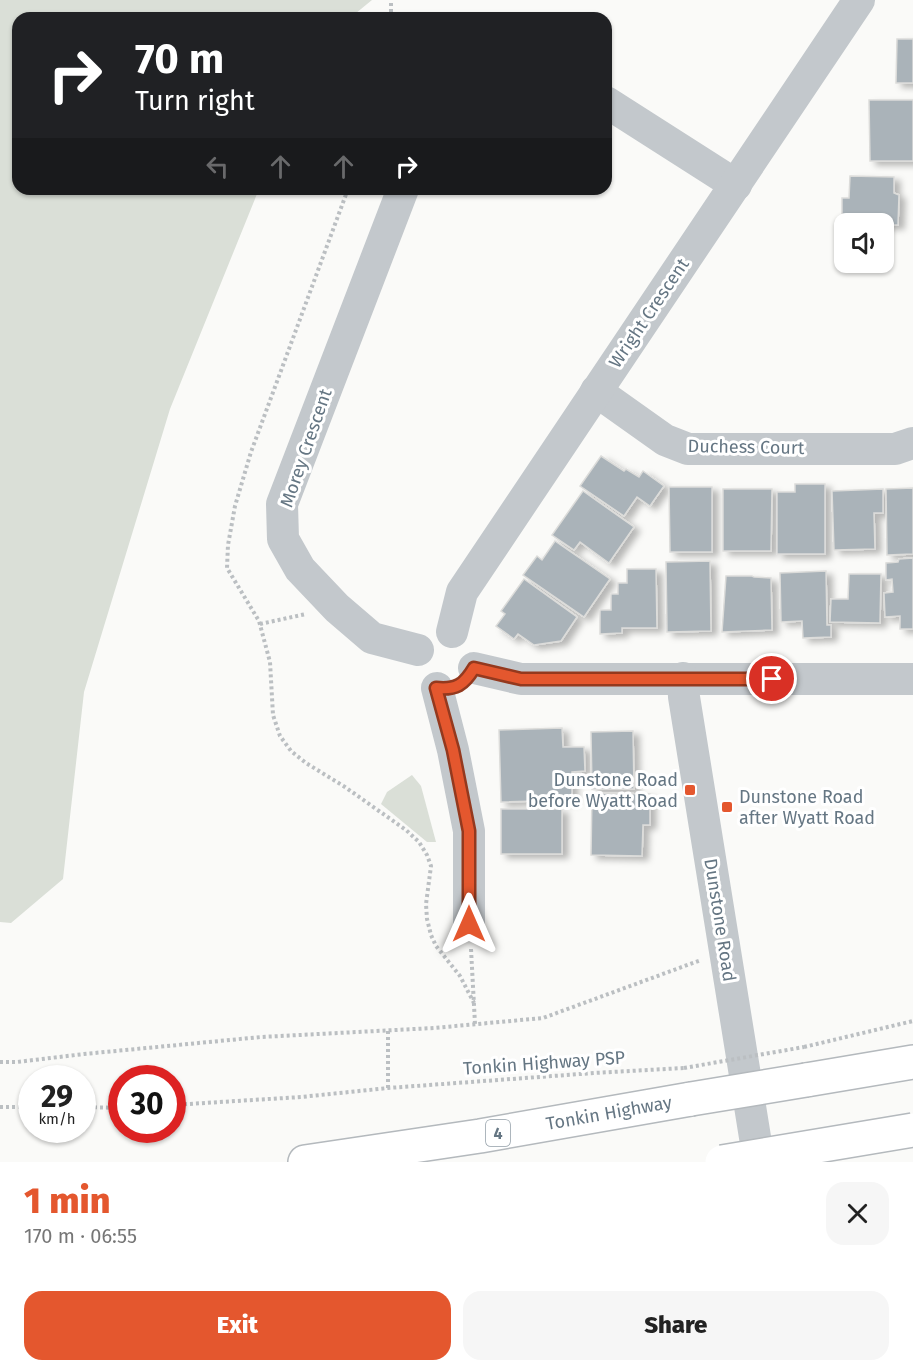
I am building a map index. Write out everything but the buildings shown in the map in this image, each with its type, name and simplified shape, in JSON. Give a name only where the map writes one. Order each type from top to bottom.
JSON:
[{"type":"highway","name":"Tonkin Highway","points":[[304,1162],[480,1136],[687,1084],[806,1080],[913,1062]]},
{"type":"highway","points":[[722,1162],[913,1130]]},
{"type":"street","name":"Wright Crescent","points":[[452,632],[462,591],[859,0]]},
{"type":"street","points":[[612,106],[736,185]]},
{"type":"street","name":"Morey Crescent","points":[[401,195],[282,504],[283,539],[300,569],[337,608],[372,638],[418,650]]},
{"type":"street","name":"Duchess Court","points":[[596,391],[665,441],[688,449],[896,449],[913,443]]},
{"type":"street","points":[[445,631],[459,634],[471,645],[474,652],[474,668],[459,686],[448,690],[436,688],[426,683],[418,673],[416,661],[418,650],[431,634],[445,631]]},
{"type":"street","points":[[474,668],[521,679],[913,679]]},
{"type":"street","name":"Dunstone Road","points":[[692,679],[684,697],[759,1162]]},
{"type":"street","name":"Dunstone Road","points":[[692,679],[702,696],[777,1162]]},
{"type":"street","points":[[436,688],[453,750],[469,831],[469,924]]},
{"type":"path","points":[[260,624],[337,608]]},
{"type":"path","points":[[469,924],[475,1024]]},
{"type":"path","points":[[0,1062],[261,1037],[434,1028],[543,1018],[705,958]]},
{"type":"path","name":"Tonkin Highway PSP","points":[[186,1104],[301,1097],[594,1072],[687,1084],[804,1047],[913,1021]]},
{"type":"path","points":[[388,1031],[388,1088]]},
{"type":"path","points":[[0,1107],[18,1107]]},
{"type":"shaded area","points":[[0,0],[372,0],[357,12],[12,12],[12,195],[257,195],[170,409],[84,692],[63,879],[11,923],[0,922]]},
{"type":"shaded area","points":[[412,775],[421,786],[436,842],[427,842],[381,804],[387,792]]},
{"type":"place","name":"Dunstone Road before Wyatt Road","points":[[690,790]]},
{"type":"place","name":"Dunstone Road after Wyatt Road","points":[[727,807]]},
{"type":"route","points":[[469,924],[469,831],[453,750],[436,688],[448,690],[459,686],[474,668],[521,679],[772,679]]}]
